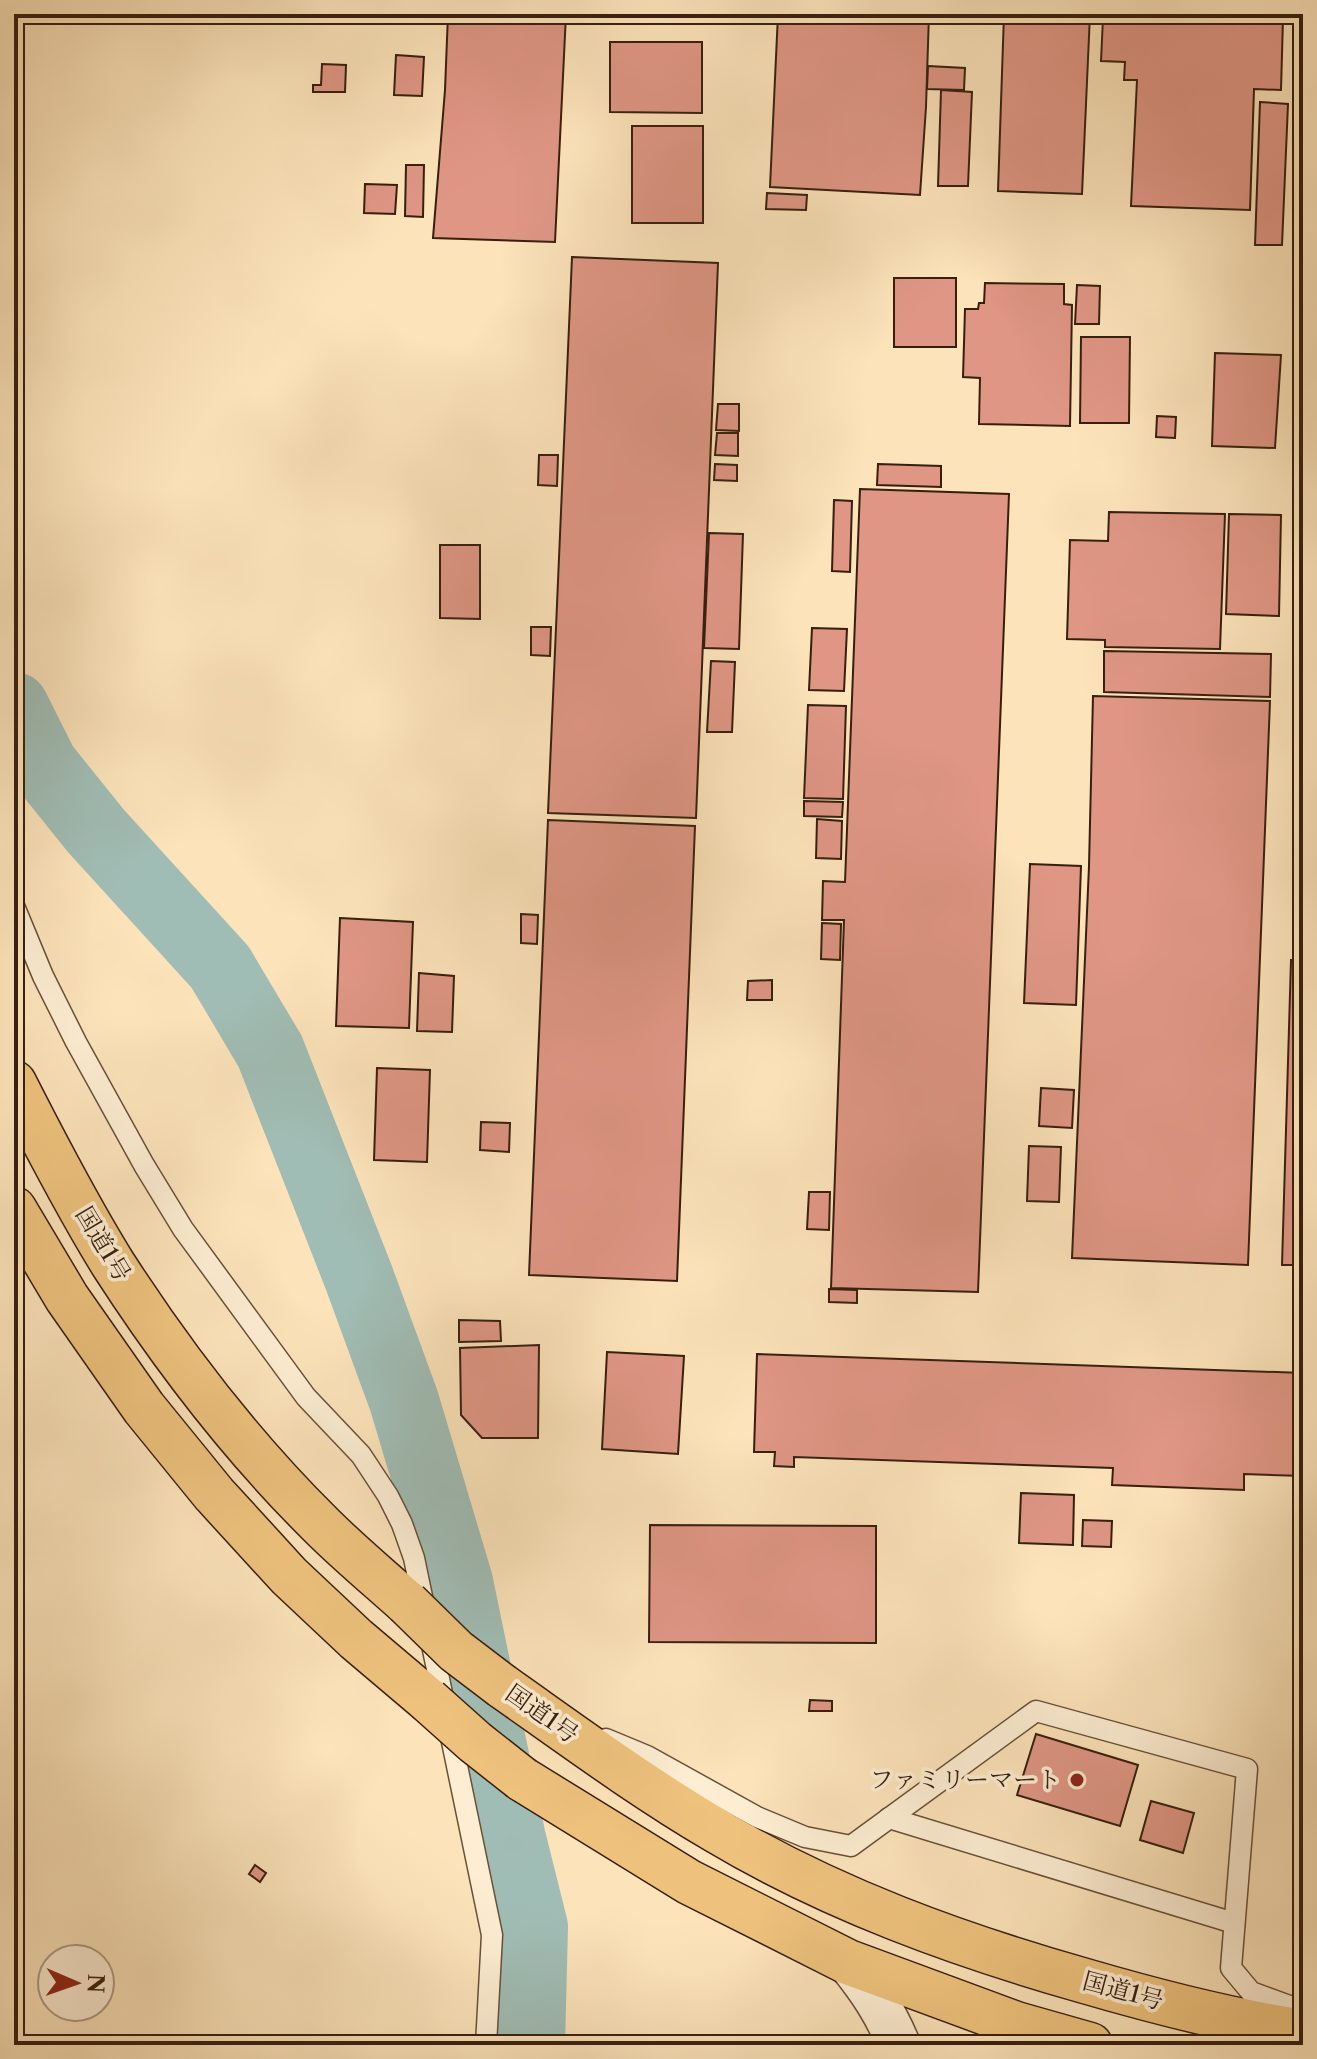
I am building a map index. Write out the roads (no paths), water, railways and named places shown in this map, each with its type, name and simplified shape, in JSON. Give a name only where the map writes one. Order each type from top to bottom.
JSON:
[{"type":"highway","name":"国道1号","points":[[14,1083],[54,1162],[113,1264],[180,1361],[249,1447],[321,1525],[456,1651],[502,1686],[626,1774],[719,1832],[819,1885],[921,1928],[1028,1965],[1149,2000],[1303,2032]]},
{"type":"highway","points":[[14,1209],[67,1298],[136,1396],[214,1494],[289,1576],[356,1639],[522,1779],[689,1882],[848,1962],[1016,2024],[1090,2045]]},
{"type":"street","points":[[848,1962],[871,1990],[899,2045]]},
{"type":"lane","points":[[14,906],[43,976],[76,1042],[124,1131],[183,1229],[306,1397],[361,1455],[402,1524],[414,1558],[492,1935],[486,2045]]},
{"type":"lane","points":[[539,1712],[647,1756],[757,1817],[805,1837],[851,1846],[1036,1711],[1247,1769],[1231,1968],[1251,1992],[1303,2011]]},
{"type":"lane","points":[[889,1818],[1234,1923]]},
{"type":"waterway","points":[[14,707],[43,765],[96,831],[220,967],[270,1051],[359,1278],[404,1401],[458,1582],[511,1839],[533,1927],[530,2045]]},
{"type":"place","name":"ファミリーマート","points":[[1077,1780]]}]
